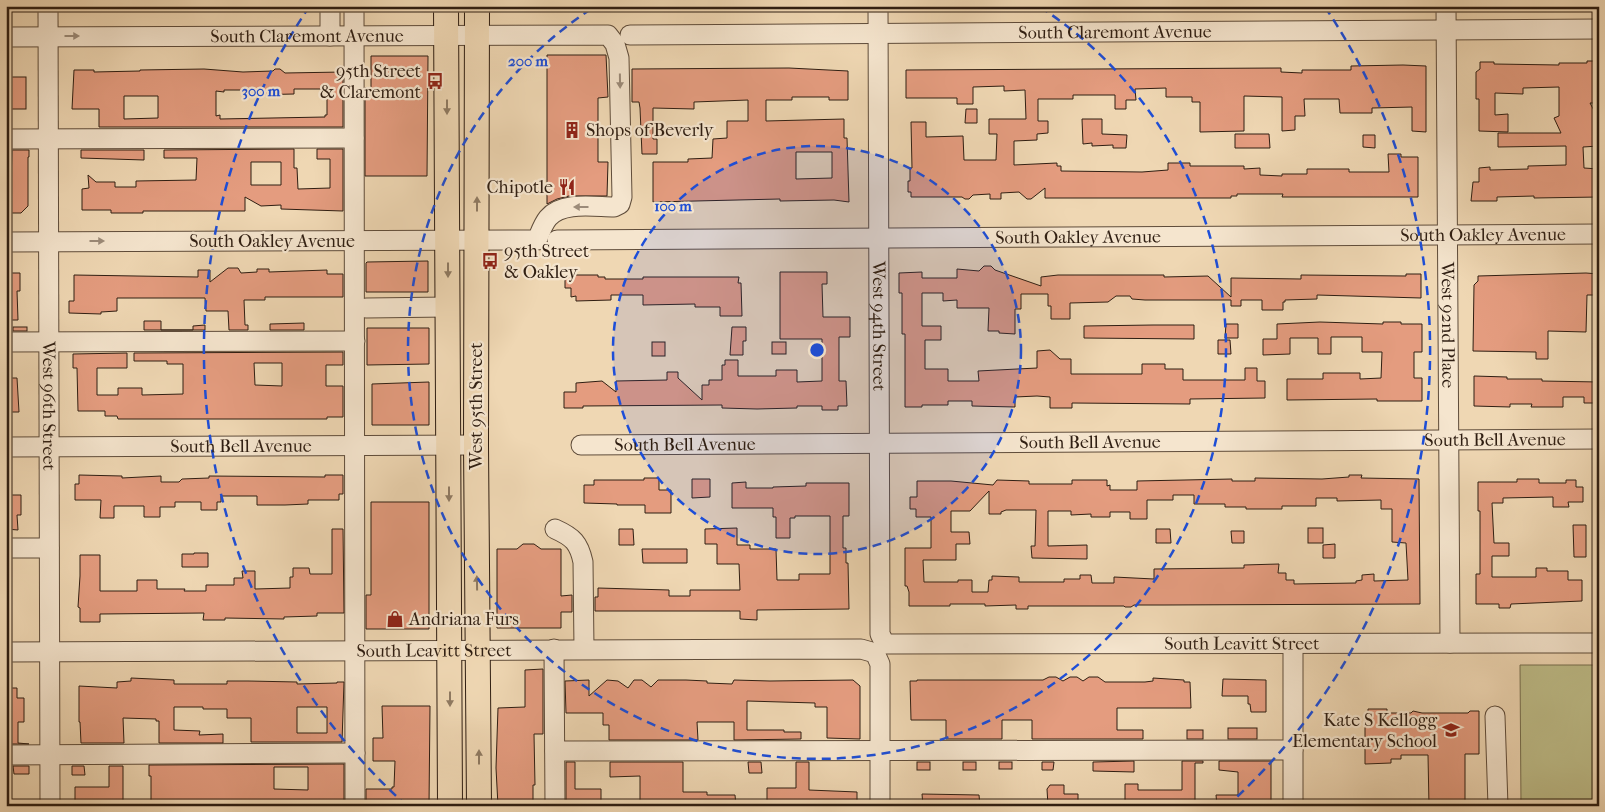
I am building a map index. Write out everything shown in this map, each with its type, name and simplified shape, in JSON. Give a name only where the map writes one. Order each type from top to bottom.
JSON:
[{"type":"main road","name":"West 95th Street","points":[[446,6],[450,806]]},
{"type":"main road","name":"West 95th Street","points":[[477,6],[476,445],[479,806]]},
{"type":"street","name":"West 96th Street","points":[[48,6],[50,806]]},
{"type":"street","points":[[330,6],[330,36]]},
{"type":"street","points":[[354,6],[355,806]]},
{"type":"street","name":"West 94th Street","points":[[878,6],[879,443],[875,645],[880,664],[880,806]]},
{"type":"street","name":"West 92nd Place","points":[[1446,6],[1450,643]]},
{"type":"street","name":"South Claremont Avenue","points":[[630,35],[1599,29]]},
{"type":"street","name":"South Claremont Avenue","points":[[6,37],[608,35],[615,44],[619,58],[622,197],[620,204],[614,207],[567,207],[549,217],[537,240]]},
{"type":"street","points":[[6,139],[354,138]]},
{"type":"street","name":"South Oakley Avenue","points":[[557,240],[1599,234]]},
{"type":"street","name":"South Oakley Avenue","points":[[6,242],[537,240]]},
{"type":"street","points":[[366,308],[448,307]]},
{"type":"street","points":[[6,342],[355,341]]},
{"type":"street","name":"South Bell Avenue","points":[[581,444],[1599,439]]},
{"type":"street","name":"South Bell Avenue","points":[[6,447],[476,445]]},
{"type":"street","points":[[555,529],[569,536],[580,548],[583,562],[584,649]]},
{"type":"street","points":[[6,548],[50,548]]},
{"type":"street","name":"South Leavitt Street","points":[[6,652],[478,650],[875,645],[1599,643]]},
{"type":"street","points":[[1293,644],[1293,806]]},
{"type":"street","points":[[554,649],[555,806]]},
{"type":"street","points":[[1496,716],[1498,806]]},
{"type":"street","points":[[555,750],[1293,750]]},
{"type":"street","points":[[6,755],[355,753]]},
{"type":"shaded area","points":[[1520,665],[1599,665],[1599,806],[1521,806]]},
{"type":"building","name":"Shops of Beverly","points":[[547,55],[606,55],[608,97],[598,98],[598,162],[608,162],[607,196],[569,196],[547,204]]},
{"type":"building","points":[[371,56],[428,56],[427,176],[365,176],[365,88],[371,88]]},
{"type":"building","points":[[1587,61],[1599,61],[1599,103],[1590,103],[1599,120],[1599,146],[1583,147],[1584,168],[1599,169],[1599,197],[1497,197],[1497,201],[1471,201],[1473,182],[1479,182],[1479,168],[1490,167],[1490,170],[1528,169],[1528,166],[1566,165],[1566,146],[1498,147],[1498,133],[1561,133],[1554,118],[1559,116],[1559,87],[1523,88],[1523,94],[1495,93],[1495,115],[1508,114],[1508,132],[1479,131],[1479,99],[1476,99],[1476,72],[1480,69],[1480,62],[1559,65],[1559,63],[1587,63]]},
{"type":"building","points":[[1351,66],[1426,66],[1426,132],[1412,131],[1412,107],[1372,108],[1372,113],[1340,113],[1339,99],[1304,99],[1305,116],[1295,116],[1295,130],[1282,131],[1282,97],[1244,96],[1244,131],[1200,132],[1200,102],[1192,102],[1192,97],[1166,97],[1166,88],[1135,89],[1136,100],[1126,100],[1126,109],[1115,109],[1115,95],[1073,95],[1073,99],[1038,99],[1038,121],[1048,121],[1048,133],[1037,134],[1037,140],[1014,141],[1014,165],[1057,163],[1057,166],[1061,166],[1061,171],[1142,172],[1168,170],[1168,163],[1190,163],[1190,166],[1244,166],[1244,169],[1260,168],[1260,175],[1282,176],[1282,174],[1307,174],[1307,169],[1349,169],[1349,172],[1389,172],[1388,154],[1401,154],[1401,157],[1418,157],[1418,197],[1282,197],[1283,194],[1237,194],[1237,196],[1231,196],[1231,198],[1045,198],[1045,188],[1031,199],[1027,199],[1019,192],[1001,193],[1001,199],[990,199],[990,194],[973,195],[969,199],[965,199],[962,197],[911,197],[911,192],[908,192],[910,168],[912,168],[911,122],[926,122],[926,137],[963,136],[964,160],[996,160],[997,134],[989,134],[989,119],[1026,119],[1025,90],[1004,91],[1004,86],[973,87],[973,104],[957,104],[957,98],[906,98],[906,70],[1281,68],[1281,72],[1302,73],[1302,70],[1351,70]]},
{"type":"building","points":[[789,68],[848,71],[848,100],[829,100],[829,97],[792,97],[792,100],[766,100],[766,121],[844,119],[844,138],[847,138],[849,202],[834,200],[780,201],[780,199],[653,202],[653,162],[688,162],[688,159],[712,158],[713,139],[727,138],[727,121],[748,121],[748,100],[694,102],[694,109],[653,108],[653,139],[657,139],[657,154],[642,154],[639,102],[632,102],[632,69]],"holes":[[[796,152],[832,152],[832,178],[796,179]]]},
{"type":"building","points":[[204,69],[243,72],[280,69],[285,73],[343,72],[343,127],[99,127],[99,109],[72,109],[74,70],[94,70],[94,72]],"holes":[[[294,89],[327,89],[327,115],[325,117],[220,119],[220,115],[216,116],[216,91],[250,90],[250,95],[294,94]],[[124,96],[158,96],[158,118],[124,119]]]},
{"type":"building","points":[[8,77],[26,77],[26,109],[8,109]]},
{"type":"building","points":[[966,109],[977,109],[977,123],[965,123]]},
{"type":"building","points":[[1082,119],[1102,119],[1102,134],[1127,135],[1126,148],[1113,148],[1113,145],[1092,146],[1092,143],[1083,144]]},
{"type":"building","points":[[1235,134],[1269,134],[1270,148],[1235,148]]},
{"type":"building","points":[[1363,135],[1375,135],[1375,148],[1363,147]]},
{"type":"building","points":[[294,149],[294,168],[297,168],[298,189],[330,188],[330,159],[317,159],[317,149],[343,149],[343,211],[281,209],[281,205],[261,206],[245,197],[245,211],[143,211],[143,213],[111,213],[111,210],[82,210],[82,189],[89,188],[88,175],[96,182],[115,182],[115,187],[136,187],[136,181],[196,180],[197,158],[164,158],[164,150]],"holes":[[[251,162],[281,162],[281,185],[251,185]]]},
{"type":"building","points":[[12,150],[29,150],[28,206],[21,213],[10,213]]},
{"type":"building","points":[[81,150],[144,150],[144,160],[81,158]]},
{"type":"building","points":[[428,261],[428,292],[366,292],[367,262]]},
{"type":"building","points":[[984,266],[991,266],[995,270],[1041,286],[1041,277],[1058,275],[1208,276],[1231,297],[1231,278],[1301,279],[1301,275],[1406,276],[1406,274],[1421,274],[1421,298],[1317,295],[1317,299],[1285,300],[1283,302],[1283,310],[1262,310],[1262,300],[1241,300],[1241,306],[1231,306],[1231,300],[1145,300],[1132,299],[1130,296],[1116,296],[1108,302],[1070,303],[1070,319],[1051,319],[1051,306],[1048,306],[1048,294],[1021,294],[1021,309],[1015,309],[1015,334],[988,331],[989,308],[957,308],[957,300],[943,301],[943,293],[922,293],[922,326],[941,326],[941,340],[925,340],[925,369],[948,369],[948,381],[979,381],[978,371],[1037,368],[1037,351],[1050,350],[1060,359],[1071,359],[1071,374],[1142,374],[1142,364],[1165,364],[1165,369],[1183,369],[1183,380],[1245,380],[1245,368],[1257,368],[1257,381],[1265,381],[1265,398],[1190,399],[1190,404],[1072,403],[1072,408],[1050,408],[1050,397],[1037,396],[1015,397],[1015,407],[972,406],[972,401],[948,401],[948,405],[905,407],[905,334],[902,334],[902,293],[899,293],[899,273],[922,272],[922,278],[957,278],[957,269],[979,271]]},
{"type":"building","points":[[228,268],[238,268],[241,273],[257,272],[257,269],[269,269],[269,272],[327,270],[327,274],[343,274],[343,297],[265,297],[265,300],[244,300],[245,325],[248,325],[248,330],[229,330],[228,311],[206,311],[205,298],[117,298],[117,311],[101,312],[101,314],[69,313],[69,301],[74,301],[74,275],[198,277],[198,270],[210,270],[210,282]]},
{"type":"building","points":[[780,272],[827,272],[827,284],[822,284],[823,317],[850,317],[850,337],[839,337],[839,381],[846,381],[847,406],[838,406],[838,410],[822,410],[822,406],[757,409],[722,408],[722,405],[583,406],[583,408],[564,408],[564,392],[576,392],[576,383],[602,381],[616,392],[616,381],[667,380],[667,372],[678,372],[678,378],[702,400],[702,385],[709,385],[709,380],[722,380],[722,365],[725,365],[725,360],[738,360],[738,376],[776,376],[776,370],[797,370],[797,382],[822,381],[822,339],[780,339]]},
{"type":"building","points":[[6,273],[20,273],[20,291],[17,291],[18,320],[6,320]]},
{"type":"building","points":[[1599,274],[1599,295],[1587,295],[1586,332],[1548,331],[1548,359],[1536,359],[1536,352],[1473,351],[1474,285],[1478,281],[1478,276]]},
{"type":"building","points":[[565,275],[598,275],[598,277],[605,277],[605,279],[739,277],[738,283],[741,283],[742,316],[720,316],[720,307],[695,307],[695,304],[643,305],[643,295],[611,295],[611,300],[576,301],[576,296],[571,297],[571,288],[565,288]]},
{"type":"building","points":[[144,321],[161,321],[161,330],[144,330]]},
{"type":"building","points":[[1320,322],[1383,324],[1383,322],[1401,322],[1401,324],[1422,324],[1422,352],[1414,352],[1414,378],[1422,378],[1422,401],[1377,401],[1377,399],[1287,400],[1287,379],[1323,379],[1323,373],[1360,373],[1360,379],[1381,378],[1382,352],[1362,352],[1362,337],[1331,337],[1331,354],[1318,354],[1318,338],[1290,338],[1290,354],[1263,355],[1263,339],[1277,339],[1277,324]]},
{"type":"building","points":[[304,323],[304,330],[270,330],[270,324]]},
{"type":"building","points":[[1226,324],[1238,324],[1238,338],[1225,338]]},
{"type":"building","points":[[205,325],[205,330],[193,330],[193,326]]},
{"type":"building","points":[[1194,325],[1194,339],[1084,338],[1084,326]]},
{"type":"building","points":[[13,327],[27,327],[27,331],[13,331]]},
{"type":"building","points":[[732,327],[746,327],[743,355],[730,355]]},
{"type":"building","points":[[367,328],[429,328],[429,364],[367,365]]},
{"type":"building","points":[[1218,340],[1230,340],[1231,354],[1218,354]]},
{"type":"building","points":[[652,342],[665,342],[665,356],[652,356]]},
{"type":"building","points":[[772,342],[786,342],[786,354],[772,354]]},
{"type":"building","points":[[343,352],[343,365],[326,365],[326,386],[343,386],[343,417],[327,417],[327,419],[118,419],[117,416],[105,416],[105,411],[78,411],[77,368],[73,368],[73,354],[127,353],[127,368],[97,368],[97,395],[118,395],[118,388],[142,388],[142,395],[183,394],[183,364],[167,364],[167,361],[134,361],[134,353]],"holes":[[[254,363],[282,363],[282,386],[255,385]]]},
{"type":"building","points":[[1474,376],[1507,377],[1507,379],[1542,379],[1542,381],[1599,382],[1599,403],[1584,403],[1584,397],[1563,397],[1563,407],[1531,407],[1532,404],[1510,404],[1510,407],[1474,406]]},
{"type":"building","points":[[6,378],[17,378],[19,412],[6,412]]},
{"type":"building","points":[[429,382],[429,425],[372,425],[372,384]]},
{"type":"building","points":[[79,475],[122,476],[122,478],[161,476],[161,482],[179,482],[182,479],[209,478],[209,476],[325,477],[325,475],[343,475],[343,494],[339,494],[339,500],[308,500],[308,504],[285,505],[257,505],[257,496],[221,496],[221,502],[217,502],[217,510],[201,510],[201,502],[175,502],[175,507],[160,507],[160,517],[144,517],[144,506],[114,506],[114,518],[100,518],[101,500],[75,500],[75,484],[79,484]]},
{"type":"building","points":[[1349,475],[1362,475],[1361,478],[1419,479],[1420,604],[1134,605],[1131,607],[1028,606],[1028,609],[1016,609],[1016,605],[985,606],[985,604],[909,606],[909,592],[907,586],[905,586],[905,548],[931,548],[931,517],[916,517],[916,509],[910,509],[910,497],[917,497],[917,481],[951,481],[993,485],[997,480],[1029,481],[1029,484],[1072,484],[1072,480],[1107,480],[1107,486],[1110,485],[1110,490],[1137,490],[1137,481],[1232,479],[1232,481],[1255,481],[1255,478],[1322,479],[1349,477]],"holes":[[[989,491],[989,514],[1001,514],[1001,512],[1006,510],[1036,510],[1035,546],[1031,546],[1032,558],[1087,559],[1087,545],[1048,546],[1048,511],[1071,511],[1071,515],[1091,514],[1091,517],[1110,517],[1110,512],[1130,512],[1130,519],[1147,519],[1147,500],[1173,500],[1173,495],[1194,495],[1194,504],[1225,504],[1225,507],[1246,507],[1246,509],[1282,509],[1282,506],[1316,506],[1316,498],[1337,498],[1337,501],[1381,500],[1381,509],[1392,509],[1392,542],[1406,543],[1408,580],[1374,581],[1374,574],[1362,575],[1362,580],[1356,581],[1356,583],[1294,584],[1294,580],[1286,580],[1286,573],[1278,573],[1279,564],[1244,565],[1244,568],[1154,569],[1154,579],[1114,577],[1114,583],[1092,583],[1091,575],[1080,575],[1080,579],[1064,579],[1064,582],[1019,582],[1019,577],[992,576],[992,580],[989,580],[988,592],[972,592],[972,580],[924,582],[923,560],[956,560],[956,544],[970,544],[969,532],[951,532],[951,511],[970,511]]]},
{"type":"building","points":[[644,478],[659,478],[659,490],[671,490],[671,513],[645,513],[645,505],[584,503],[584,485],[594,485],[594,480],[644,480]]},
{"type":"building","points":[[692,479],[710,479],[710,497],[692,498]]},
{"type":"building","points":[[1517,479],[1539,479],[1539,483],[1566,483],[1566,480],[1576,480],[1576,487],[1583,487],[1583,502],[1568,502],[1569,507],[1553,507],[1553,497],[1503,498],[1503,503],[1492,503],[1494,543],[1509,543],[1509,556],[1492,556],[1492,577],[1536,577],[1536,568],[1547,568],[1547,571],[1568,571],[1568,580],[1582,580],[1582,601],[1511,604],[1510,608],[1499,608],[1499,604],[1476,604],[1476,574],[1480,574],[1478,482],[1517,482]]},
{"type":"building","points":[[746,482],[746,488],[806,486],[806,483],[849,483],[849,516],[843,516],[843,548],[846,548],[846,563],[848,563],[849,609],[757,610],[757,620],[740,619],[740,611],[595,611],[595,597],[598,597],[598,588],[669,590],[669,596],[690,596],[690,590],[740,590],[739,564],[717,564],[717,544],[705,544],[705,529],[737,528],[737,545],[750,545],[750,549],[776,549],[777,580],[799,580],[799,574],[830,574],[830,516],[795,516],[795,518],[790,518],[790,538],[776,538],[776,517],[773,517],[773,508],[732,508],[732,483]]},
{"type":"building","points":[[6,495],[21,495],[21,515],[17,515],[18,530],[6,529]]},
{"type":"building","points":[[371,502],[429,502],[429,629],[366,629],[366,595],[371,595]]},
{"type":"building","points":[[1573,525],[1586,525],[1586,557],[1574,557]]},
{"type":"building","points":[[1308,528],[1323,528],[1323,543],[1308,543]]},
{"type":"building","points":[[332,529],[343,529],[344,613],[317,613],[317,616],[284,617],[284,619],[225,618],[225,620],[203,620],[204,613],[100,614],[100,622],[80,622],[80,608],[78,607],[80,555],[100,555],[100,591],[137,591],[137,580],[157,580],[157,589],[206,591],[206,585],[234,585],[234,578],[243,578],[242,571],[255,571],[255,589],[290,588],[290,577],[293,577],[293,568],[309,568],[310,574],[332,574]]},
{"type":"building","points":[[619,529],[633,529],[634,545],[619,545]]},
{"type":"building","points":[[1156,529],[1170,529],[1171,543],[1156,543]]},
{"type":"building","points":[[1231,531],[1244,531],[1244,543],[1232,543]]},
{"type":"building","points":[[523,544],[534,544],[541,549],[561,549],[561,596],[572,595],[572,612],[561,612],[561,628],[497,628],[497,549],[517,549]]},
{"type":"building","points":[[1335,544],[1335,558],[1323,558],[1323,545]]},
{"type":"building","points":[[642,549],[687,549],[687,563],[643,563]]},
{"type":"building","points":[[208,553],[208,567],[182,567],[182,554]]},
{"type":"building","points":[[543,669],[543,734],[534,734],[535,785],[533,785],[533,806],[498,806],[496,768],[498,708],[525,707],[525,670]]},
{"type":"building","points":[[1049,677],[1056,677],[1063,681],[1070,677],[1077,677],[1083,681],[1089,677],[1098,677],[1105,682],[1145,682],[1153,681],[1153,678],[1184,680],[1184,682],[1190,682],[1191,708],[1117,708],[1117,730],[1143,730],[1143,739],[1032,739],[1032,720],[1002,720],[1002,739],[946,739],[946,720],[911,720],[910,681],[1043,680]]},
{"type":"building","points":[[131,678],[174,680],[174,684],[227,684],[227,681],[297,682],[297,684],[344,682],[342,742],[251,742],[251,718],[227,718],[227,709],[174,707],[174,730],[200,731],[199,735],[223,734],[223,743],[159,743],[159,721],[156,721],[156,719],[123,718],[124,743],[81,743],[79,686],[117,688],[117,682],[131,681]],"holes":[[[297,707],[327,707],[327,733],[297,733]]]},
{"type":"building","points":[[1223,679],[1266,680],[1266,712],[1251,712],[1248,696],[1222,696]]},
{"type":"building","points":[[589,680],[589,696],[607,680],[618,681],[628,688],[634,680],[642,680],[651,687],[658,680],[707,681],[707,683],[732,684],[734,680],[853,680],[860,686],[860,739],[827,738],[827,707],[815,707],[815,703],[747,701],[747,730],[801,732],[801,739],[734,740],[734,722],[697,722],[698,740],[609,740],[609,725],[603,725],[603,713],[566,713],[565,681]]},
{"type":"building","points":[[6,688],[17,688],[17,698],[24,698],[24,722],[18,722],[18,743],[29,744],[6,744]]},
{"type":"building","points":[[382,706],[430,706],[429,806],[366,806],[366,789],[392,789],[394,787],[395,761],[373,761],[373,738],[383,738]]},
{"type":"building","points":[[1368,709],[1387,709],[1387,713],[1411,713],[1413,711],[1422,713],[1468,713],[1470,711],[1479,711],[1479,754],[1465,754],[1465,806],[1429,806],[1428,755],[1401,755],[1401,759],[1391,759],[1391,763],[1365,764],[1365,716],[1368,716]]},
{"type":"building","points":[[1228,728],[1257,728],[1257,739],[1228,739]]},
{"type":"building","points":[[1187,730],[1203,730],[1203,739],[1187,739]]},
{"type":"building","points":[[1134,761],[1134,772],[1093,771],[1093,762]]},
{"type":"building","points":[[1182,761],[1203,761],[1203,763],[1195,763],[1195,806],[1125,806],[1125,784],[1138,784],[1138,790],[1182,790]]},
{"type":"building","points":[[1219,761],[1271,761],[1271,806],[1217,806],[1216,795],[1238,795],[1238,772],[1219,770]]},
{"type":"building","points":[[566,762],[575,762],[575,789],[601,789],[601,806],[566,806]]},
{"type":"building","points":[[610,762],[683,762],[683,792],[707,792],[707,795],[735,795],[736,806],[640,806],[640,776],[610,777]]},
{"type":"building","points":[[748,762],[761,762],[762,773],[749,773]]},
{"type":"building","points":[[796,762],[809,762],[809,790],[857,792],[857,806],[767,806],[767,788],[796,788]]},
{"type":"building","points":[[917,762],[930,762],[930,770],[917,770]]},
{"type":"building","points":[[963,762],[976,762],[976,770],[963,770]]},
{"type":"building","points":[[999,762],[1012,762],[1012,769],[999,769]]},
{"type":"building","points":[[1042,762],[1054,762],[1053,770],[1042,770]]},
{"type":"building","points":[[344,764],[344,806],[151,806],[149,765]],"holes":[[[274,767],[308,767],[308,790],[274,789]]]},
{"type":"building","points":[[13,766],[29,766],[29,774],[14,774]]},
{"type":"building","points":[[72,766],[84,766],[85,775],[72,775]]},
{"type":"building","points":[[109,766],[123,766],[123,806],[75,806],[75,787],[109,787]]},
{"type":"building","points":[[1050,785],[1064,785],[1064,794],[1078,794],[1078,806],[1048,806],[1047,789]]},
{"type":"building","points":[[922,794],[979,795],[980,806],[923,806]]},
{"type":"place","name":"95th Street & Claremont","points":[[435,81]]},
{"type":"place","name":"Shops of Beverly","points":[[572,130]]},
{"type":"place","name":"Chipotle","points":[[567,187]]},
{"type":"place","name":"95th Street & Oakley","points":[[490,261]]},
{"type":"place","name":"Andriana Furs","points":[[395,619]]},
{"type":"place","name":"Kate S Kellogg Elementary School","points":[[1451,730]]}]
